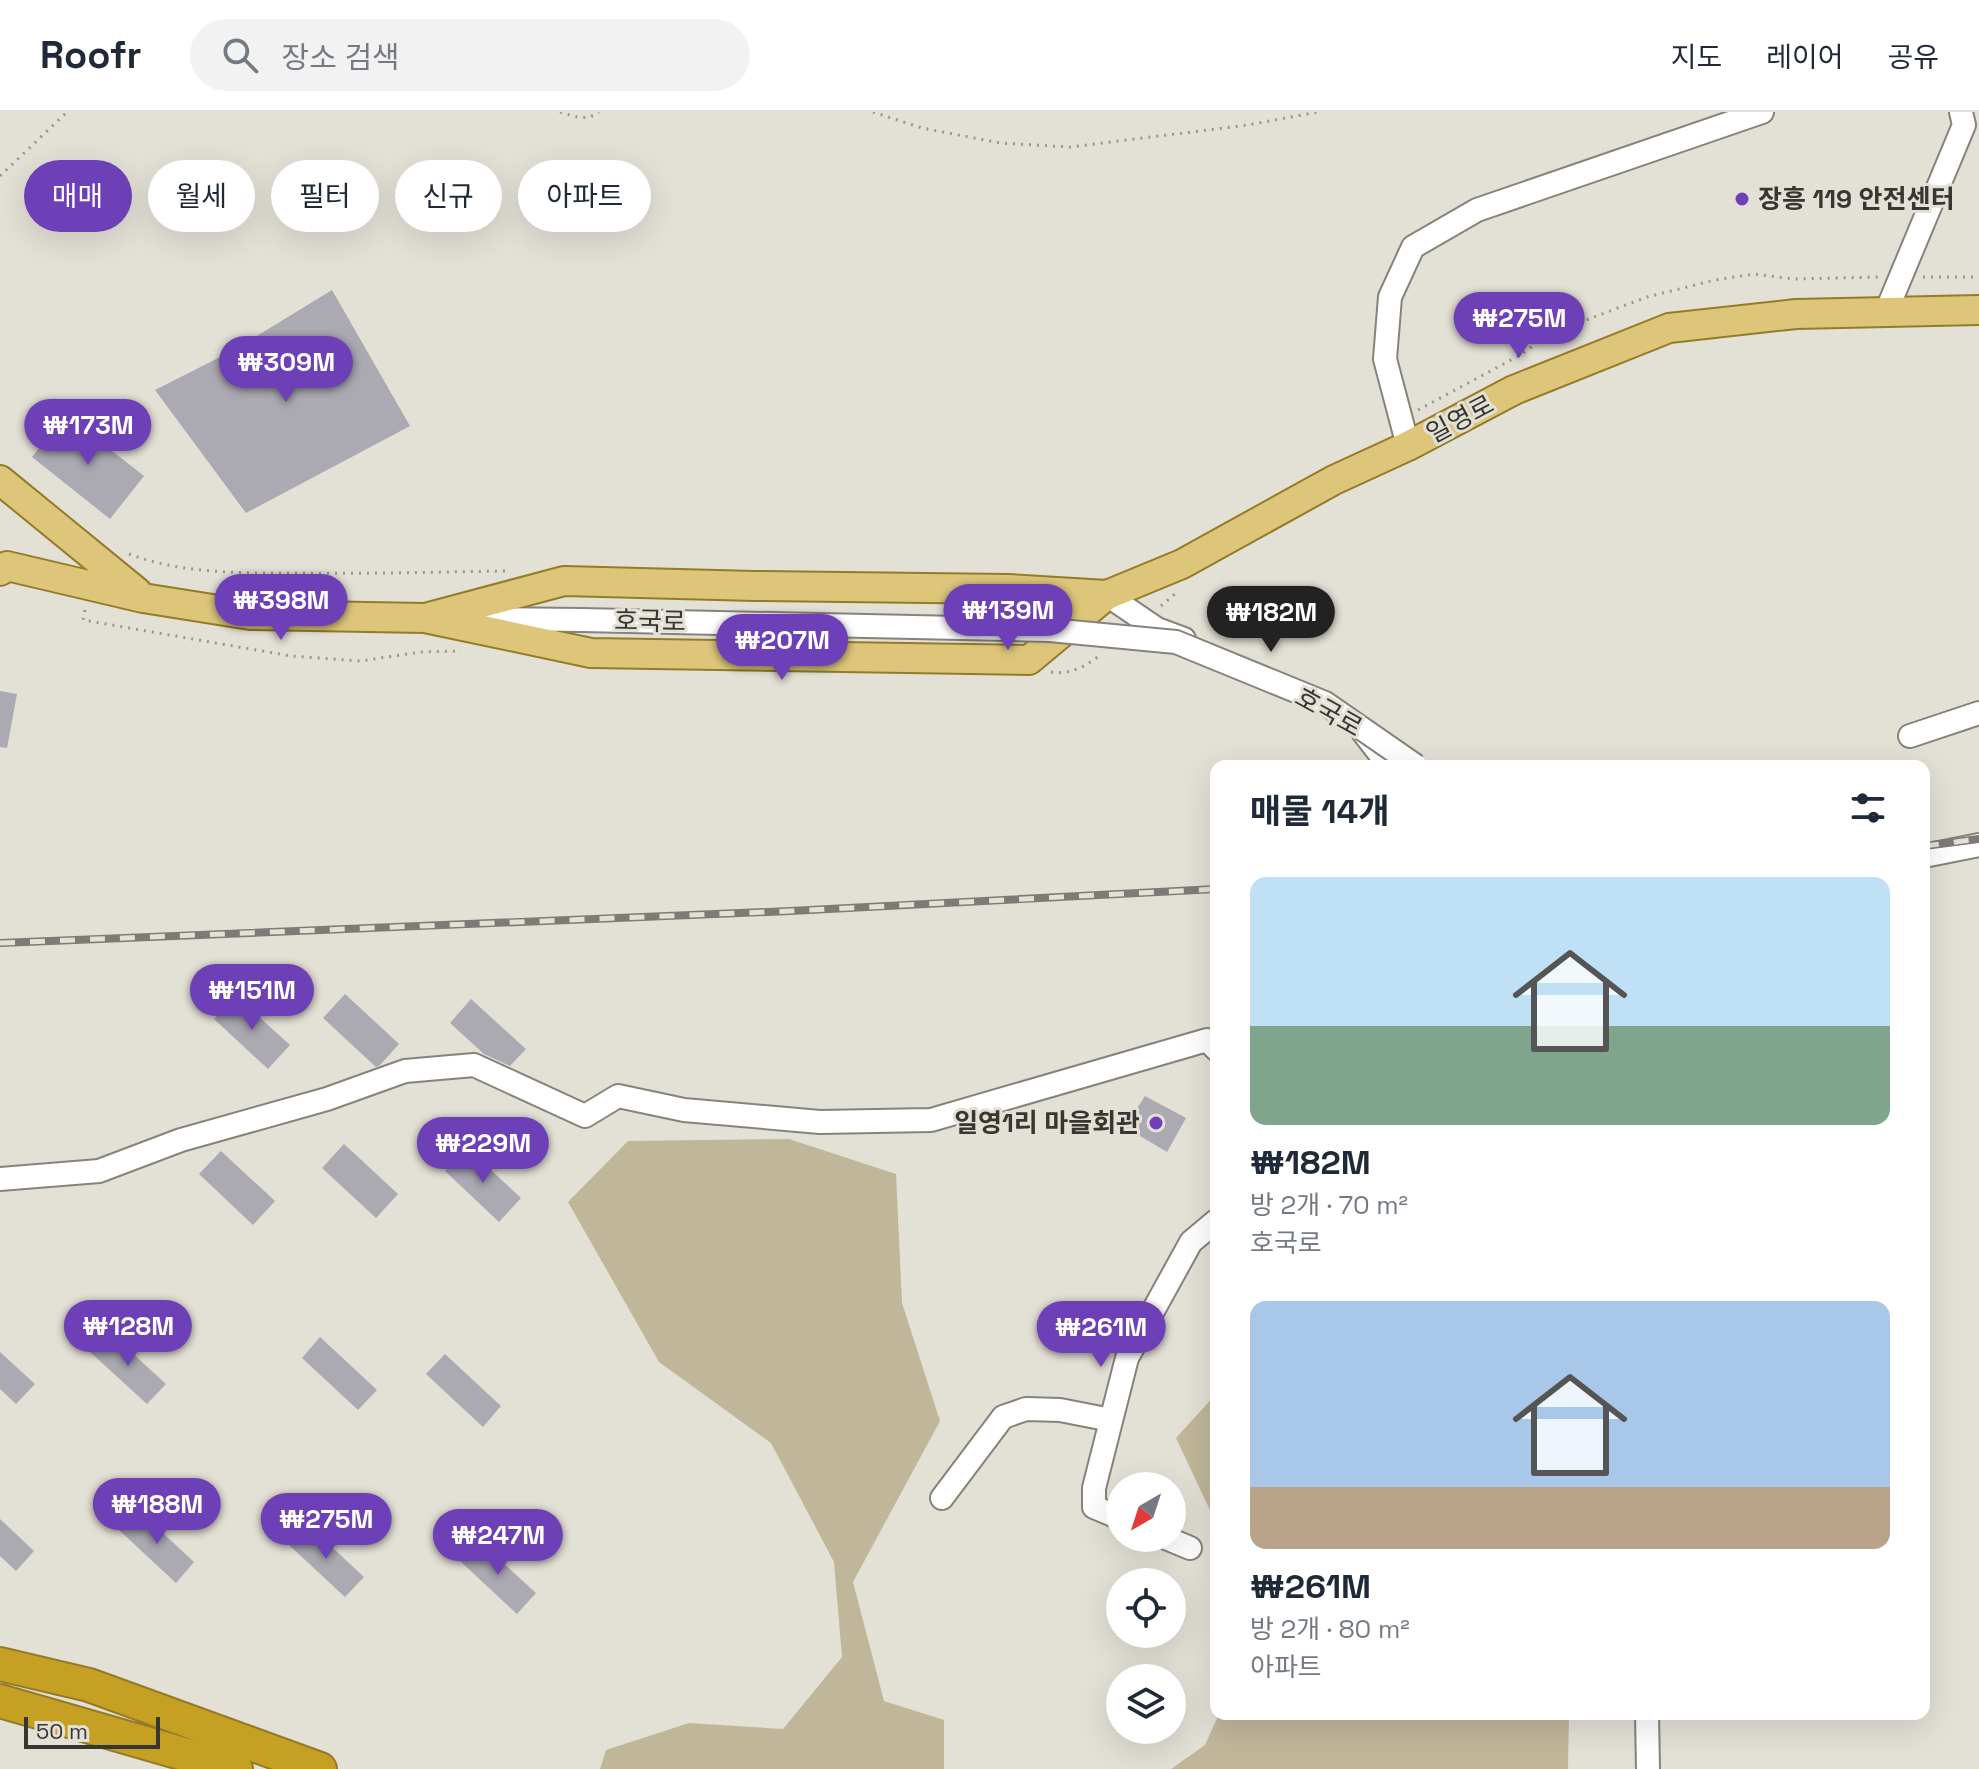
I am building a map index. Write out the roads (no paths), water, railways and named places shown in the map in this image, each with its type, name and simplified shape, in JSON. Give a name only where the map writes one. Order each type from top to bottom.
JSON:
[{"type":"highway","points":[[0,1664],[89,1685],[320,1769]]},
{"type":"highway","points":[[0,1701],[236,1769]]},
{"type":"main road","name":"일영로","points":[[1107,595],[1182,564],[1334,480],[1404,433],[1669,328],[1796,314],[1979,310]]},
{"type":"main road","points":[[0,480],[143,598]]},
{"type":"main road","name":"호국로","points":[[2,567],[143,598],[250,615],[425,618]]},
{"type":"main road","points":[[425,618],[564,581],[1008,589],[1107,595]]},
{"type":"main road","points":[[425,618],[591,653],[1029,660],[1107,595]]},
{"type":"street","points":[[1404,433],[1385,359],[1390,297],[1413,247],[1477,210],[1762,112]]},
{"type":"street","points":[[1886,312],[1964,125],[1961,112]]},
{"type":"street","points":[[1107,595],[1157,629],[1223,654],[1363,731],[1385,760]]},
{"type":"street","name":"호국로","points":[[425,618],[1050,630],[1176,642],[1325,703],[1407,760]]},
{"type":"street","points":[[1910,736],[1979,713]]},
{"type":"street","points":[[1930,855],[1979,845]]},
{"type":"street","points":[[0,1179],[99,1171],[181,1140],[327,1099],[405,1071],[474,1065],[585,1116],[618,1096],[684,1110],[820,1122],[931,1120],[1207,1040],[1210,1043]]},
{"type":"street","points":[[1106,1512],[1094,1507],[1094,1488],[1127,1358],[1191,1242],[1210,1226]]},
{"type":"street","points":[[942,1498],[1003,1417],[1026,1409],[1037,1409],[1111,1420]]},
{"type":"street","points":[[1186,1546],[1190,1548]]},
{"type":"street","points":[[1647,1720],[1648,1769]]},
{"type":"railway","points":[[1930,845],[1979,839]]},
{"type":"railway","points":[[0,943],[790,911],[1210,889]]},
{"type":"place","name":"장흥 119 안전센터","points":[[1742,199]]},
{"type":"place","name":"일영1리 마을회관","points":[[1156,1123]]}]
